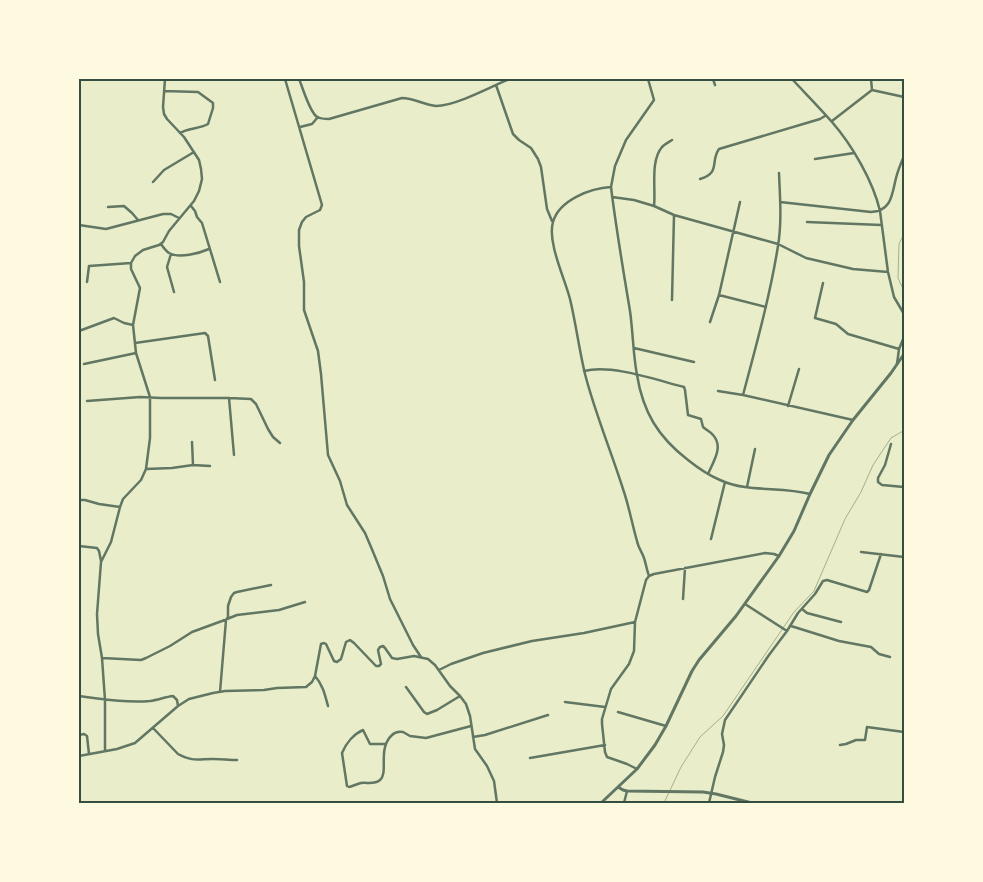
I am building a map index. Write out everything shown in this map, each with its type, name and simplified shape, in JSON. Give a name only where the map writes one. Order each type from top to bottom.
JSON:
[{"type":"street","points":[[101,562],[111,542],[123,499],[141,480],[146,469],[150,438],[150,397],[136,354],[133,325],[140,288],[131,269],[131,263],[142,250],[161,244],[191,206],[199,191],[202,179],[202,169],[199,160],[164,114],[165,79]]},
{"type":"street","points":[[285,79],[322,205],[320,210],[306,217],[302,222],[298,232],[298,246],[304,282],[304,310],[318,352],[322,379],[328,455],[340,481],[347,504],[365,534],[384,576],[390,599],[413,645],[422,657]]},
{"type":"street","points":[[299,79],[313,113],[325,120],[402,98],[437,106],[446,104],[468,97],[509,79]]},
{"type":"street","points":[[648,79],[654,100],[626,140],[615,166],[611,187],[631,318],[637,375],[647,412],[653,424],[675,450],[708,474],[725,482],[747,487],[810,494]]},
{"type":"street","points":[[713,79],[715,85]]},
{"type":"street","points":[[792,79],[825,116],[832,121],[854,153],[871,185],[880,211],[888,272],[894,297],[904,314]]},
{"type":"street","points":[[871,79],[872,90]]},
{"type":"street","points":[[496,85],[514,134],[530,148],[538,158],[541,167],[552,223],[554,244],[560,271],[570,297],[576,322],[584,371],[649,576]]},
{"type":"street","points":[[832,121],[872,90]]},
{"type":"street","points":[[872,90],[904,97]]},
{"type":"street","points":[[164,91],[198,92],[213,103],[208,124],[180,133]]},
{"type":"street","points":[[700,179],[708,177],[712,172],[719,148],[825,116]]},
{"type":"street","points":[[300,127],[312,124],[318,117]]},
{"type":"street","points":[[654,206],[655,164],[661,149],[672,140]]},
{"type":"street","points":[[153,182],[164,170],[194,152]]},
{"type":"street","points":[[815,159],[854,153]]},
{"type":"street","points":[[780,202],[871,212],[880,211],[892,198],[904,156]]},
{"type":"street","points":[[743,395],[766,306],[778,244],[779,173]]},
{"type":"street","points":[[552,223],[563,206],[578,196],[593,189],[611,187]]},
{"type":"street","points":[[612,197],[634,200],[674,215],[778,244],[806,258],[854,269],[888,272]]},
{"type":"street","points":[[710,322],[719,295],[740,202]]},
{"type":"street","points":[[108,207],[124,206],[138,220]]},
{"type":"street","points":[[191,206],[202,223],[220,282]]},
{"type":"street","points":[[79,225],[106,229],[167,213],[180,218]]},
{"type":"street","points":[[672,300],[674,215]]},
{"type":"street","points":[[807,222],[881,225]]},
{"type":"street","points":[[161,244],[171,254],[188,255],[210,248]]},
{"type":"street","points":[[171,254],[166,267],[174,292]]},
{"type":"street","points":[[87,282],[89,266],[131,263]]},
{"type":"street","points":[[823,283],[815,318],[836,324],[848,334],[899,349]]},
{"type":"street","points":[[719,295],[766,306]]},
{"type":"street","points":[[79,331],[114,318],[133,325]]},
{"type":"street","points":[[136,343],[205,333],[208,336],[215,380]]},
{"type":"street","points":[[897,364],[899,349],[904,337]]},
{"type":"street","points":[[634,348],[694,362]]},
{"type":"street","points":[[84,364],[136,354]]},
{"type":"street","points":[[601,803],[637,769],[655,745],[696,665],[745,604],[794,531],[829,455],[853,420],[904,354]]},
{"type":"street","points":[[584,371],[604,369],[637,375],[684,388],[688,415],[701,419],[704,429],[711,432],[717,440],[717,454],[708,474]]},
{"type":"street","points":[[788,406],[799,369]]},
{"type":"street","points":[[718,391],[853,420]]},
{"type":"street","points":[[87,401],[150,397],[251,399],[254,401],[268,429],[280,443]]},
{"type":"street","points":[[229,398],[234,455]]},
{"type":"street","points":[[192,442],[193,465]]},
{"type":"street","points":[[891,444],[878,482],[882,485],[904,487]]},
{"type":"street","points":[[747,487],[756,449]]},
{"type":"street","points":[[146,469],[193,465],[210,466]]},
{"type":"street","points":[[711,539],[725,482]]},
{"type":"street","points":[[79,500],[120,507]]},
{"type":"street","points":[[79,546],[97,548],[101,562],[97,614],[105,700],[105,751]]},
{"type":"street","points":[[861,552],[904,558]]},
{"type":"street","points":[[637,769],[606,755],[602,724],[611,689],[629,664],[634,651],[635,622],[645,583],[649,576],[765,553],[779,556]]},
{"type":"street","points":[[709,803],[723,752],[722,734],[725,720],[769,656],[784,629],[790,626],[824,581],[827,580],[865,592],[868,591],[882,554]]},
{"type":"street","points":[[683,599],[685,568]]},
{"type":"street","points":[[220,692],[226,620],[231,597],[237,592],[271,585]]},
{"type":"street","points":[[102,658],[141,660],[170,646],[192,632],[237,615],[279,610],[305,602]]},
{"type":"street","points":[[745,604],[784,629]]},
{"type":"street","points":[[802,610],[841,622]]},
{"type":"street","points":[[439,670],[467,658],[524,643],[635,622]]},
{"type":"street","points":[[790,626],[839,641],[872,647],[879,654],[890,657]]},
{"type":"street","points":[[79,756],[117,749],[135,743],[178,706],[189,699],[220,692],[303,687],[310,684],[315,676],[320,645],[322,643],[326,644],[334,661],[339,662],[348,640],[353,642],[376,666],[379,666],[381,663],[378,650],[381,646],[395,659],[414,656],[422,657],[428,659],[439,670],[466,704],[470,716],[475,749],[487,766],[494,781],[497,803]]},
{"type":"street","points":[[315,676],[323,688],[328,706]]},
{"type":"street","points":[[406,687],[427,714],[460,696]]},
{"type":"street","points":[[79,696],[105,700],[148,701],[170,696],[175,697],[178,706]]},
{"type":"street","points":[[565,702],[605,707]]},
{"type":"street","points":[[618,712],[666,726]]},
{"type":"street","points":[[473,738],[548,715]]},
{"type":"street","points":[[385,744],[370,744],[363,730],[356,733],[342,752],[347,786],[374,783],[381,779],[384,774],[385,744],[390,737],[398,732],[426,738],[471,726]]},
{"type":"street","points":[[840,745],[856,740],[866,740],[867,727],[904,732]]},
{"type":"street","points":[[153,728],[182,756],[199,760],[237,760]]},
{"type":"street","points":[[79,735],[84,734],[86,736],[89,754]]},
{"type":"street","points":[[530,758],[605,745]]},
{"type":"street","points":[[618,787],[626,791],[696,791],[752,803]]},
{"type":"street","points":[[624,803],[626,791]]},
{"type":"waterway","points":[[904,183],[904,200]]},
{"type":"waterway","points":[[904,234],[899,244],[898,278],[904,291]]},
{"type":"waterway","points":[[664,803],[681,767],[700,737],[723,716],[794,612],[814,591],[845,519],[861,492],[873,465],[891,438],[903,431],[904,425]]}]
